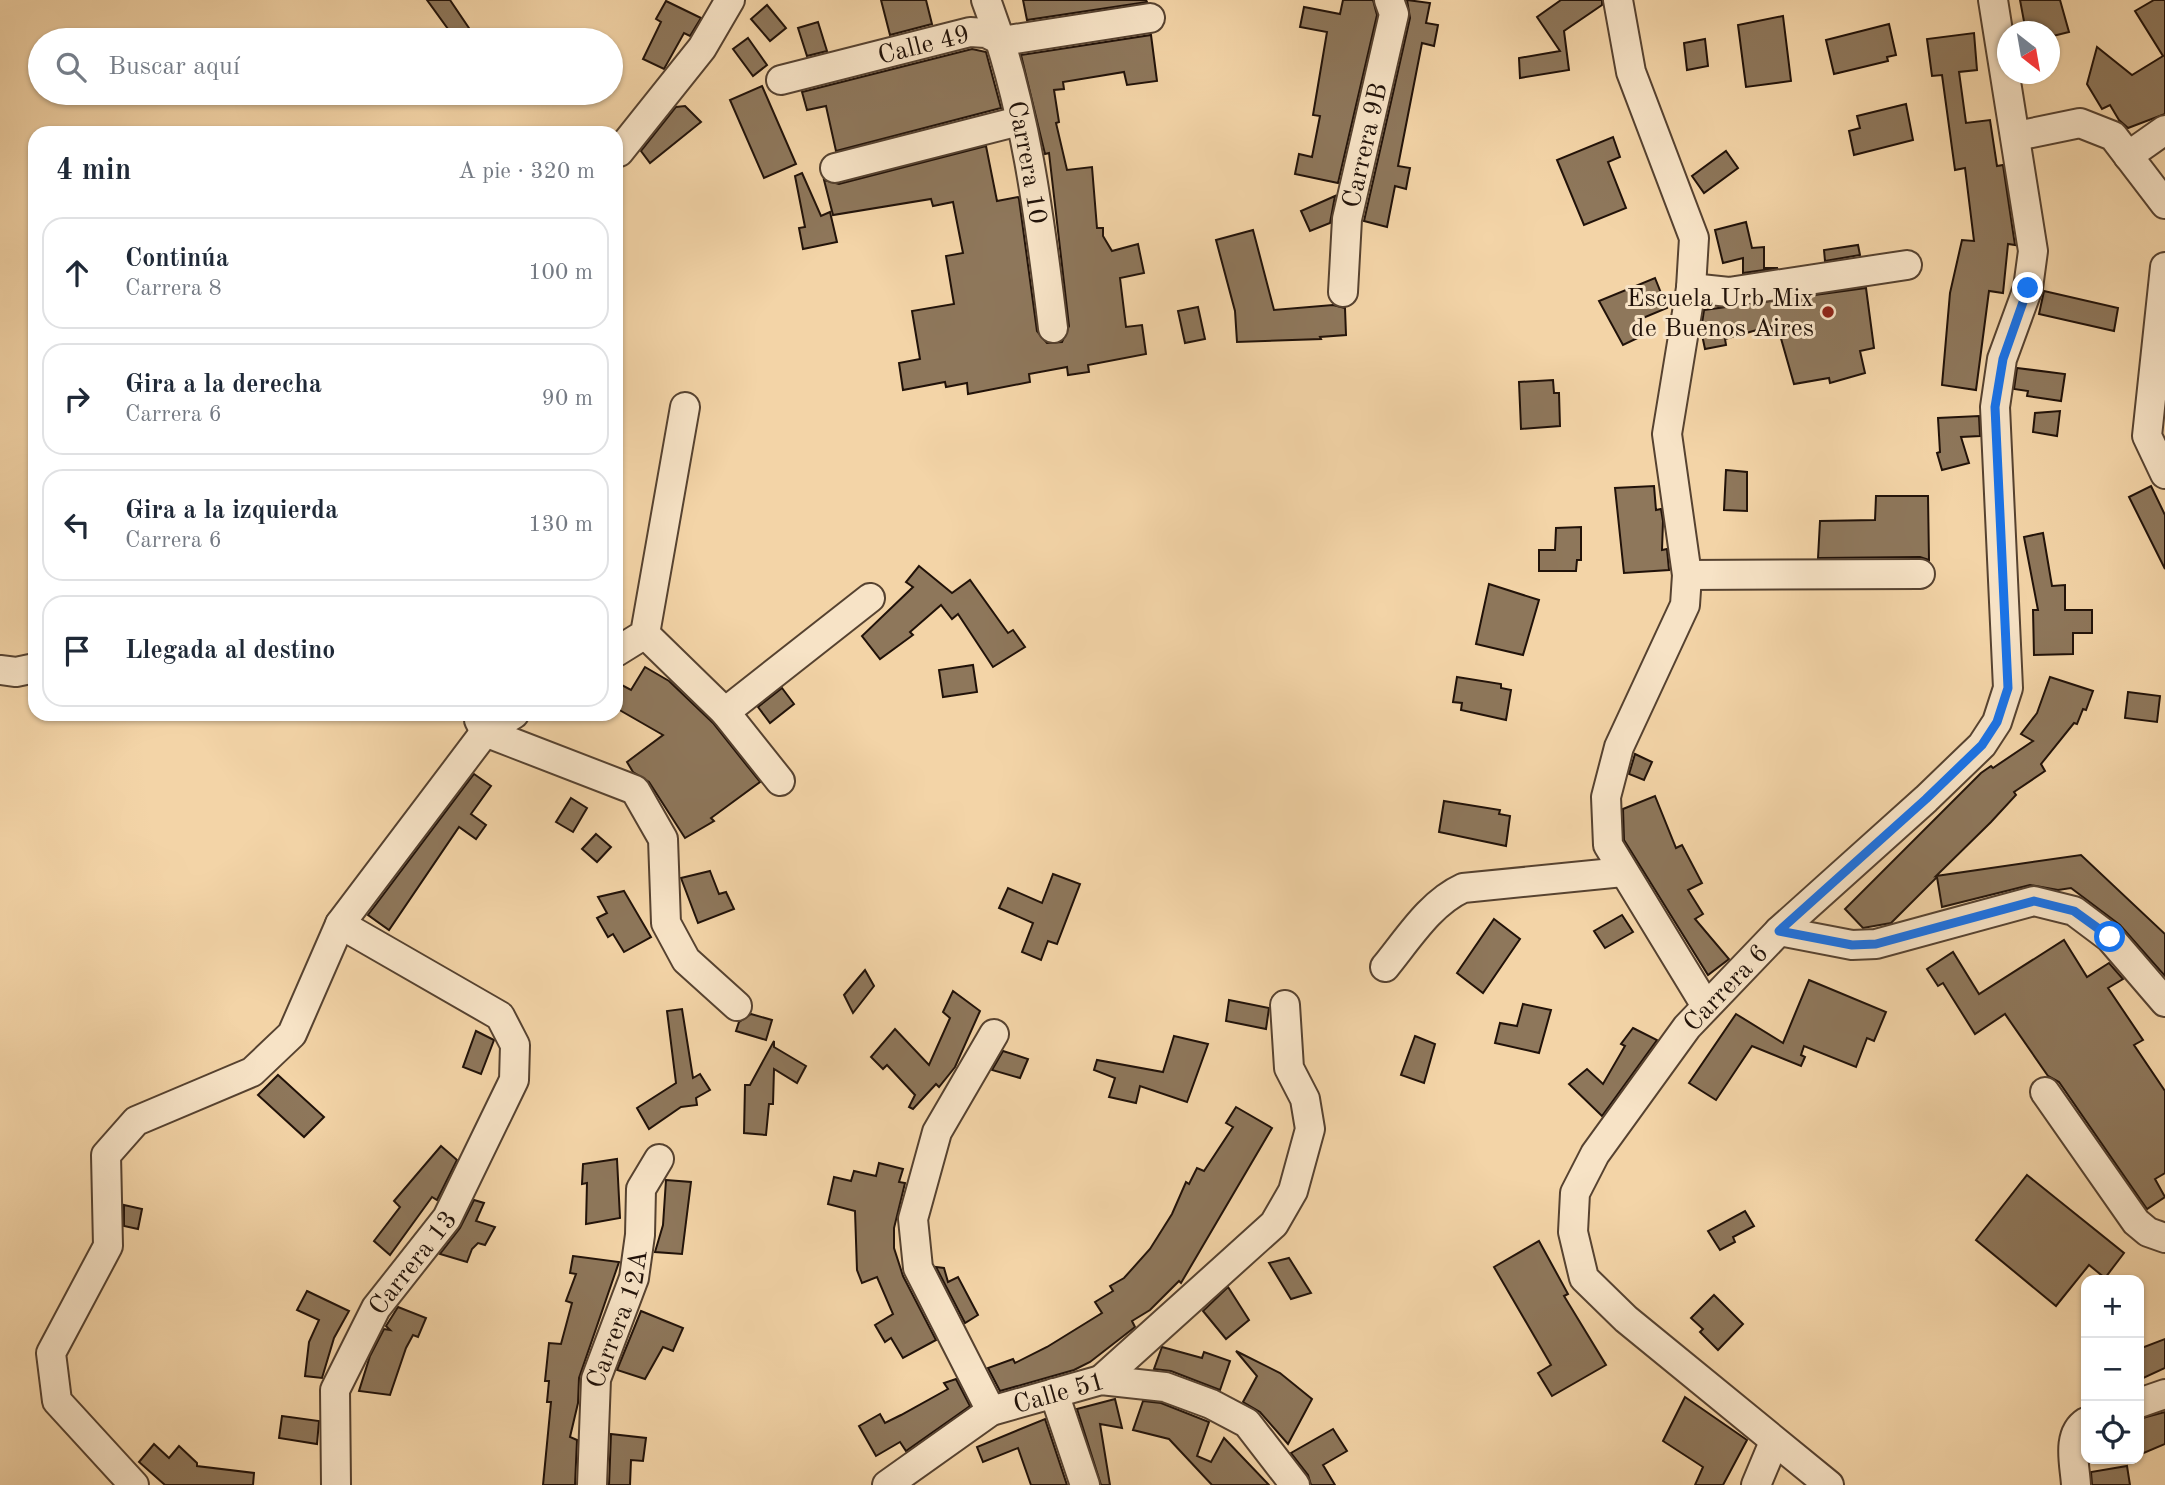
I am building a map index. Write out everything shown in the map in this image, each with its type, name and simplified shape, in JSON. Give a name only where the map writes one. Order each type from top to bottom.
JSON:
[{"type":"street","points":[[623,147],[702,48],[730,0]]},
{"type":"street","name":"Carrera 10","points":[[986,0],[1002,41],[1041,228],[1053,328]]},
{"type":"street","name":"Carrera 9B","points":[[1343,292],[1347,219],[1394,14],[1389,0]]},
{"type":"street","points":[[1618,0],[1631,72],[1695,238],[1691,288],[1667,434],[1688,575],[1685,605],[1619,747],[1606,797],[1608,845],[1706,1006]]},
{"type":"street","name":"Carrera 6","points":[[1829,1485],[1626,1320],[1584,1278],[1573,1232],[1575,1193],[1595,1154],[1687,1027],[1779,931],[1982,745],[1997,722],[2008,688],[1995,407],[2003,359],[2028,288],[2033,251],[2017,136],[1993,0]]},
{"type":"street","name":"Calle 49","points":[[781,80],[970,32],[986,33],[1002,41],[1150,18]]},
{"type":"street","points":[[835,168],[1019,121]]},
{"type":"street","points":[[2017,136],[2080,123],[2113,136],[2165,204]]},
{"type":"street","points":[[2128,156],[2165,130]]},
{"type":"street","points":[[1691,288],[1729,292],[1907,265]]},
{"type":"street","points":[[2165,267],[2147,436],[2165,474]]},
{"type":"street","points":[[623,648],[645,634],[685,407]]},
{"type":"street","points":[[1688,575],[1920,574]]},
{"type":"street","points":[[725,712],[870,598]]},
{"type":"street","points":[[645,634],[725,712],[780,781]]},
{"type":"street","points":[[0,670],[16,672],[28,669]]},
{"type":"street","points":[[134,1485],[57,1401],[51,1353],[108,1246],[106,1155],[136,1121],[252,1072],[292,1034],[340,924],[480,723],[635,790],[663,839],[666,923],[686,960],[737,1006]]},
{"type":"street","points":[[1385,967],[1434,908],[1448,895],[1463,888],[1623,872]]},
{"type":"street","points":[[1779,931],[1852,945],[1876,944],[2034,901],[2074,911],[2110,937],[2165,1002]]},
{"type":"street","name":"Carrera 13","points":[[336,1485],[335,1390],[376,1308],[447,1219],[514,1080],[515,1045],[500,1016],[340,924]]},
{"type":"street","points":[[1101,1380],[1274,1224],[1293,1191],[1310,1129],[1305,1099],[1289,1068],[1285,1005]]},
{"type":"street","points":[[991,1411],[918,1268],[913,1219],[937,1132],[994,1034]]},
{"type":"street","points":[[2045,1092],[2136,1222],[2148,1232],[2165,1238]]},
{"type":"street","name":"Carrera 12A","points":[[592,1485],[596,1379],[634,1278],[640,1235],[641,1189],[659,1159]]},
{"type":"street","name":"Calle 51","points":[[887,1485],[991,1411],[1101,1380],[1165,1387],[1211,1404],[1247,1423],[1295,1485]]},
{"type":"street","points":[[1054,1394],[1085,1485]]},
{"type":"street","points":[[2144,1401],[2165,1394]]},
{"type":"street","points":[[2076,1485],[2073,1440],[2081,1426]]},
{"type":"street","points":[[1756,1485],[1774,1442]]},
{"type":"building","points":[[427,0],[450,0],[469,28],[447,28]]},
{"type":"building","points":[[881,0],[926,0],[932,24],[890,35]]},
{"type":"building","points":[[1023,0],[1146,0],[1147,2],[1027,20]]},
{"type":"building","points":[[1343,0],[1373,0],[1377,15],[1338,183],[1295,174],[1299,154],[1312,157],[1320,116],[1313,115],[1327,32],[1300,27],[1304,7],[1340,14]]},
{"type":"building","points":[[1407,0],[1430,3],[1426,23],[1438,25],[1434,46],[1422,43],[1398,166],[1410,168],[1406,189],[1395,186],[1387,227],[1364,221],[1410,18]]},
{"type":"building","points":[[1561,0],[1602,0],[1602,5],[1564,31],[1569,70],[1520,78],[1519,58],[1560,51],[1537,17]]},
{"type":"building","points":[[2020,0],[2060,0],[2069,32],[2060,34],[2060,21],[2024,21]]},
{"type":"building","points":[[2154,0],[2165,0],[2165,114],[2128,128],[2119,120],[2110,105],[2102,109],[2087,84],[2097,47],[2132,75],[2163,56],[2135,11]]},
{"type":"building","points":[[666,1],[701,18],[690,36],[684,33],[664,69],[643,59],[661,22],[656,19]]},
{"type":"building","points":[[767,5],[786,28],[770,41],[751,19]]},
{"type":"building","points":[[1783,16],[1791,81],[1746,87],[1738,25]]},
{"type":"building","points":[[818,22],[827,51],[807,56],[798,28]]},
{"type":"building","points":[[1889,24],[1896,55],[1887,57],[1888,61],[1834,74],[1826,40]]},
{"type":"building","points":[[1974,33],[1977,70],[1959,72],[1966,123],[1990,120],[1997,166],[2003,165],[2015,245],[2008,244],[2003,293],[1989,291],[1976,390],[1942,385],[1950,293],[1962,240],[1974,241],[1965,168],[1955,170],[1942,75],[1932,76],[1927,39]]},
{"type":"building","points":[[1151,35],[1157,81],[1127,85],[1124,72],[1063,82],[1064,89],[1054,90],[1059,122],[1056,123],[1067,170],[1092,167],[1097,228],[1103,228],[1103,236],[1112,251],[1138,244],[1144,273],[1120,278],[1126,327],[1142,325],[1146,354],[1088,365],[1089,372],[1068,375],[1067,367],[1029,374],[1030,382],[968,394],[967,383],[946,387],[945,382],[903,390],[899,363],[920,359],[912,311],[954,304],[946,256],[963,253],[953,202],[933,206],[931,199],[833,215],[824,180],[839,184],[986,146],[997,201],[1019,199],[1037,331],[1047,343],[1062,342],[1069,326],[1049,153],[1045,154],[1021,55]]},
{"type":"building","points":[[748,38],[767,65],[753,76],[733,49]]},
{"type":"building","points":[[1705,39],[1708,66],[1687,70],[1684,43]]},
{"type":"building","points":[[972,49],[986,52],[1001,108],[836,151],[826,106],[807,110],[802,92]]},
{"type":"building","points":[[762,86],[796,164],[764,178],[730,100]]},
{"type":"building","points":[[1906,104],[1913,140],[1854,155],[1849,131],[1860,128],[1857,116]]},
{"type":"building","points":[[685,106],[701,122],[650,163],[641,151],[676,107]]},
{"type":"building","points":[[1613,137],[1620,157],[1608,162],[1626,208],[1584,225],[1557,160]]},
{"type":"building","points":[[1726,151],[1738,168],[1704,193],[1692,176]]},
{"type":"building","points":[[802,173],[821,216],[830,212],[837,242],[803,249],[799,228],[805,227],[795,176]]},
{"type":"building","points":[[1335,196],[1330,223],[1310,231],[1301,211]]},
{"type":"building","points":[[1746,222],[1752,248],[1764,247],[1764,268],[1778,268],[1743,273],[1743,258],[1723,263],[1715,230]]},
{"type":"building","points":[[1253,230],[1274,310],[1333,305],[1345,308],[1346,335],[1320,337],[1321,339],[1237,342],[1235,311],[1216,240]]},
{"type":"building","points":[[1858,245],[1860,255],[1825,261],[1824,250]]},
{"type":"building","points":[[1655,278],[1667,308],[1638,320],[1646,334],[1623,345],[1599,301]]},
{"type":"building","points":[[1866,288],[1874,348],[1860,351],[1865,373],[1830,383],[1829,378],[1794,384],[1780,335],[1776,337],[1771,326],[1725,339],[1726,345],[1705,349],[1701,330],[1704,310]]},
{"type":"building","points":[[2044,291],[2118,308],[2114,331],[2039,314]]},
{"type":"building","points":[[1198,307],[1205,339],[1185,343],[1178,311]]},
{"type":"building","points":[[2017,368],[2065,374],[2061,401],[2027,396],[2028,391],[2014,389]]},
{"type":"building","points":[[1553,380],[1554,393],[1559,393],[1560,426],[1521,429],[1519,382]]},
{"type":"building","points":[[2060,411],[2057,436],[2033,432],[2035,413]]},
{"type":"building","points":[[1979,416],[1980,436],[1961,437],[1969,463],[1942,470],[1937,453],[1940,452],[1938,418]]},
{"type":"building","points":[[1726,470],[1747,472],[1747,511],[1724,510]]},
{"type":"building","points":[[1654,486],[1656,510],[1661,509],[1663,521],[1662,550],[1667,549],[1669,570],[1624,573],[1615,488]]},
{"type":"building","points":[[2151,486],[2165,515],[2165,569],[2129,497]]},
{"type":"building","points":[[1876,496],[1928,496],[1929,560],[1920,557],[1818,558],[1820,521],[1875,520]]},
{"type":"building","points":[[1581,527],[1581,560],[1577,560],[1576,571],[1539,571],[1539,550],[1555,550],[1556,528]]},
{"type":"building","points":[[2043,533],[2052,586],[2065,585],[2065,610],[2092,610],[2092,633],[2073,633],[2073,654],[2034,655],[2033,610],[2038,610],[2024,537]]},
{"type":"building","points":[[919,566],[952,593],[970,580],[1008,633],[1013,630],[1025,647],[993,667],[958,614],[952,619],[941,605],[910,632],[913,635],[880,659],[862,636],[913,587],[906,582]]},
{"type":"building","points":[[1489,584],[1539,600],[1523,655],[1476,644]]},
{"type":"building","points":[[973,665],[977,692],[943,697],[939,670]]},
{"type":"building","points":[[645,667],[669,681],[713,723],[760,782],[711,818],[714,821],[685,838],[649,782],[633,772],[627,762],[663,735],[623,712],[623,686],[631,690]]},
{"type":"building","points":[[1457,677],[1501,684],[1501,688],[1511,690],[1506,720],[1461,710],[1462,703],[1453,702]]},
{"type":"building","points":[[2050,677],[2093,691],[2086,710],[2083,709],[2077,724],[2074,723],[2041,764],[2045,771],[2014,792],[2016,795],[1991,822],[1936,876],[2081,855],[2165,934],[2165,976],[2120,925],[2071,888],[2058,890],[2030,885],[1942,907],[1937,877],[1891,923],[1863,928],[1845,909],[1981,773],[2033,741],[2021,734],[2037,713]]},
{"type":"building","points":[[782,688],[794,704],[770,723],[758,707]]},
{"type":"building","points":[[2128,692],[2160,696],[2157,722],[2125,718]]},
{"type":"building","points":[[1635,754],[1652,762],[1644,780],[1629,774]]},
{"type":"building","points":[[474,774],[491,786],[471,814],[486,825],[476,839],[459,827],[389,930],[368,915]]},
{"type":"building","points":[[1655,796],[1676,848],[1682,845],[1702,883],[1688,890],[1703,914],[1695,919],[1729,959],[1708,975],[1624,840],[1623,809]]},
{"type":"building","points":[[571,798],[587,808],[573,832],[556,822]]},
{"type":"building","points":[[1444,801],[1500,810],[1499,814],[1510,816],[1506,846],[1439,832]]},
{"type":"building","points":[[596,834],[611,847],[597,862],[582,849]]},
{"type":"building","points":[[710,871],[719,894],[726,892],[734,909],[698,923],[681,878]]},
{"type":"building","points":[[1053,874],[1080,884],[1057,944],[1048,941],[1041,960],[1022,952],[1033,923],[999,908],[1008,888],[1042,903]]},
{"type":"building","points":[[624,891],[651,937],[624,952],[613,934],[608,937],[597,918],[607,913],[598,897]]},
{"type":"building","points":[[1622,915],[1633,932],[1605,948],[1594,931]]},
{"type":"building","points":[[1494,919],[1520,939],[1483,993],[1457,973]]},
{"type":"building","points":[[2064,940],[2087,977],[2109,963],[2123,979],[2108,988],[2143,1040],[2134,1045],[2165,1091],[2165,1173],[2155,1179],[2165,1197],[2147,1209],[2059,1082],[2048,1076],[2005,1014],[1975,1034],[1943,983],[1938,986],[1927,969],[1953,952],[1979,994]]},
{"type":"building","points":[[865,970],[874,986],[853,1013],[844,995]]},
{"type":"building","points":[[1809,980],[1886,1012],[1874,1041],[1867,1038],[1856,1067],[1804,1046],[1801,1055],[1805,1057],[1801,1066],[1752,1046],[1716,1100],[1689,1083],[1736,1014],[1783,1043]]},
{"type":"building","points":[[953,991],[980,1011],[955,1067],[939,1087],[936,1084],[913,1109],[909,1107],[915,1095],[887,1065],[883,1069],[871,1057],[895,1029],[929,1065],[950,1018],[943,1012]]},
{"type":"building","points":[[1229,1000],[1269,1008],[1266,1029],[1226,1021]]},
{"type":"building","points":[[1523,1004],[1551,1010],[1539,1053],[1495,1043],[1500,1023],[1517,1026]]},
{"type":"building","points":[[682,1009],[693,1078],[700,1074],[710,1090],[696,1098],[697,1105],[681,1107],[649,1129],[637,1108],[676,1083],[667,1011]]},
{"type":"building","points":[[751,1014],[772,1020],[766,1040],[736,1031],[739,1022]]},
{"type":"building","points":[[1633,1028],[1657,1040],[1602,1116],[1569,1084],[1587,1069],[1603,1084],[1625,1046],[1621,1044]]},
{"type":"building","points":[[476,1031],[494,1040],[481,1074],[463,1067]]},
{"type":"building","points":[[1174,1036],[1208,1044],[1187,1102],[1140,1086],[1136,1103],[1109,1097],[1115,1078],[1094,1070],[1097,1060],[1163,1072]]},
{"type":"building","points":[[1415,1036],[1435,1044],[1424,1083],[1401,1075]]},
{"type":"building","points":[[774,1041],[774,1047],[806,1066],[797,1083],[774,1069],[773,1104],[769,1104],[766,1135],[744,1133],[745,1085],[750,1085]]},
{"type":"building","points":[[1003,1051],[1028,1059],[1020,1078],[992,1070]]},
{"type":"building","points":[[278,1075],[324,1117],[304,1137],[258,1095]]},
{"type":"building","points":[[1236,1107],[1272,1128],[1181,1283],[1179,1281],[1150,1310],[1132,1321],[1135,1327],[1090,1362],[1074,1370],[1000,1391],[988,1368],[1013,1359],[1015,1363],[1102,1313],[1095,1302],[1113,1291],[1110,1286],[1124,1278],[1150,1249],[1172,1214],[1186,1182],[1189,1184],[1197,1168],[1204,1171],[1233,1127],[1226,1123]]},
{"type":"building","points":[[441,1146],[457,1160],[437,1200],[432,1197],[390,1255],[374,1241],[400,1207],[394,1201]]},
{"type":"building","points":[[617,1159],[620,1218],[586,1224],[587,1183],[582,1184],[583,1164]]},
{"type":"building","points":[[879,1163],[903,1169],[899,1182],[905,1183],[894,1228],[894,1248],[903,1276],[936,1340],[903,1358],[891,1338],[885,1342],[875,1325],[893,1314],[877,1277],[862,1283],[857,1270],[855,1211],[828,1204],[834,1177],[851,1181],[854,1171],[876,1176]]},
{"type":"building","points":[[2027,1175],[2124,1253],[2107,1275],[2101,1275],[2089,1265],[2056,1306],[1976,1240]]},
{"type":"building","points":[[666,1180],[691,1182],[682,1254],[655,1252],[663,1225]]},
{"type":"building","points":[[474,1200],[484,1203],[476,1221],[495,1227],[485,1245],[478,1243],[472,1249],[467,1262],[440,1254],[460,1228]]},
{"type":"building","points":[[124,1205],[142,1209],[138,1229],[124,1226]]},
{"type":"building","points":[[1745,1211],[1754,1226],[1733,1237],[1735,1242],[1720,1250],[1708,1231]]},
{"type":"building","points":[[1539,1241],[1568,1294],[1564,1296],[1606,1365],[1552,1396],[1538,1373],[1551,1365],[1494,1267]]},
{"type":"building","points":[[573,1256],[619,1262],[579,1378],[578,1403],[570,1437],[577,1440],[575,1485],[543,1485],[551,1402],[547,1402],[549,1381],[545,1381],[549,1343],[561,1344],[572,1303],[566,1301],[576,1274],[570,1273]]},
{"type":"building","points":[[1289,1258],[1311,1293],[1291,1299],[1269,1263]]},
{"type":"building","points":[[936,1267],[944,1268],[948,1282],[958,1277],[978,1315],[965,1323]]},
{"type":"building","points":[[1228,1287],[1249,1320],[1226,1339],[1203,1311]]},
{"type":"building","points":[[307,1291],[349,1311],[334,1338],[322,1378],[305,1376],[309,1342],[319,1320],[297,1310]]},
{"type":"building","points":[[1714,1295],[1743,1324],[1718,1350],[1700,1332],[1703,1329],[1691,1318]]},
{"type":"building","points":[[398,1307],[426,1318],[418,1337],[413,1335],[406,1348],[390,1395],[359,1391],[370,1356],[384,1329],[390,1330],[386,1326]]},
{"type":"building","points":[[641,1311],[683,1328],[673,1351],[663,1347],[645,1379],[617,1370]]},
{"type":"building","points":[[2165,1339],[2165,1368],[2144,1378],[2144,1347]]},
{"type":"building","points":[[1162,1347],[1202,1358],[1204,1352],[1230,1361],[1220,1390],[1171,1371],[1154,1369]]},
{"type":"building","points":[[1236,1351],[1280,1373],[1312,1399],[1288,1444],[1260,1412],[1243,1402],[1257,1376]]},
{"type":"building","points":[[956,1379],[970,1406],[906,1451],[900,1442],[876,1456],[859,1426],[880,1414],[885,1423],[948,1389],[944,1383]]},
{"type":"building","points":[[1685,1397],[1747,1440],[1723,1485],[1695,1485],[1703,1467],[1663,1441]]},
{"type":"building","points":[[1115,1399],[1122,1428],[1100,1424],[1110,1485],[1101,1485],[1077,1409]]},
{"type":"building","points":[[1143,1401],[1161,1403],[1209,1422],[1197,1456],[1211,1462],[1224,1438],[1269,1485],[1212,1485],[1169,1439],[1133,1430]]},
{"type":"building","points":[[2165,1412],[2165,1444],[2144,1453],[2144,1418]]},
{"type":"building","points":[[282,1416],[319,1421],[317,1444],[279,1438]]},
{"type":"building","points":[[1045,1419],[1067,1485],[1031,1485],[1018,1448],[983,1462],[977,1447]]},
{"type":"building","points":[[1333,1429],[1347,1451],[1323,1465],[1335,1485],[1311,1485],[1308,1475],[1291,1453]]},
{"type":"building","points":[[611,1434],[646,1438],[643,1461],[631,1460],[630,1485],[609,1485]]},
{"type":"building","points":[[154,1444],[169,1458],[179,1446],[197,1466],[254,1473],[253,1485],[165,1485],[139,1462]]},
{"type":"building","points":[[2127,1466],[2130,1485],[2092,1485],[2091,1472]]},
{"type":"place","name":"Escuela Urb Mix de Buenos Aires","points":[[1828,312]]},
{"type":"route","points":[[2028,288],[2003,359],[1995,407],[2008,688],[1997,722],[1982,745],[1926,799],[1779,931],[1852,945],[1876,944],[2034,901],[2074,911],[2110,937]]}]
